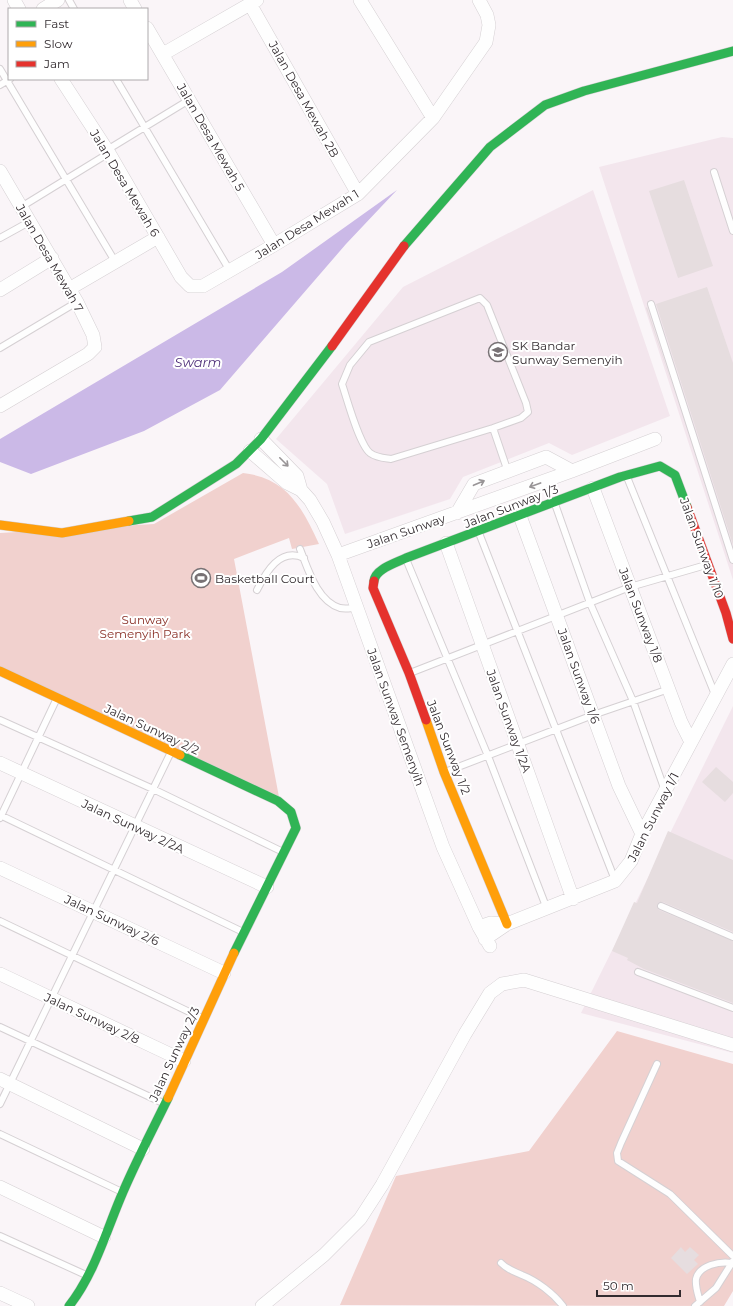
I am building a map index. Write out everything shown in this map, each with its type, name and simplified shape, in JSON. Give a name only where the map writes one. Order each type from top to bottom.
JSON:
[{"type":"street","points":[[45,8],[58,0]]},
{"type":"street","points":[[360,0],[433,118]]},
{"type":"street","name":"Jalan Desa Mewah 1","points":[[190,286],[203,286],[358,194],[433,118],[486,42],[488,20],[479,0]]},
{"type":"street","points":[[163,54],[254,2]]},
{"type":"street","name":"Jalan Desa Mewah 2B","points":[[254,2],[358,194]]},
{"type":"street","name":"Jalan Desa Mewah 5","points":[[148,30],[274,245]]},
{"type":"street","points":[[0,525],[62,533],[152,516],[236,464],[261,439],[313,372],[412,234],[490,147],[544,105],[584,92],[733,51]]},
{"type":"street","name":"Jalan Desa Mewah 6","points":[[63,80],[181,277],[190,286]]},
{"type":"street","name":"Jalan Desa Mewah 7","points":[[0,171],[77,302],[92,335],[95,347],[88,354],[0,406]]},
{"type":"street","points":[[69,289],[116,263],[158,237]]},
{"type":"street","points":[[0,290],[52,258]]},
{"type":"street","name":"Jalan Sunway Semenyih","points":[[261,439],[298,476],[301,490]]},
{"type":"street","name":"Jalan Sunway","points":[[338,555],[572,471],[655,439]]},
{"type":"street","name":"Jalan Sunway Semenyih","points":[[250,451],[286,484],[301,490],[310,500],[323,522],[338,555],[443,847],[479,927],[488,942]]},
{"type":"street","points":[[457,513],[474,484],[546,457],[572,471]]},
{"type":"street","name":"Jalan Sunway 1/3","points":[[374,577],[381,570],[406,558],[626,475],[660,466]]},
{"type":"street","name":"Jalan Sunway 1/10","points":[[660,466],[675,475],[726,613],[733,639]]},
{"type":"street","name":"Jalan Sunway 1/8","points":[[593,488],[681,722],[691,742]]},
{"type":"street","name":"Jalan Sunway 1/6","points":[[520,516],[619,786],[642,834]]},
{"type":"street","name":"Jalan Sunway 1/2A","points":[[446,543],[573,899]]},
{"type":"street","name":"Jalan Sunway 1/2","points":[[374,577],[373,588],[409,673],[444,772],[507,924]]},
{"type":"street","name":"Jalan Sunway 1/1","points":[[488,942],[507,924],[615,881],[631,861],[642,834],[666,792],[691,742],[733,665]]},
{"type":"street","name":"Jalan Sunway 2/2","points":[[0,672],[278,801],[291,812]]},
{"type":"street","name":"Jalan Sunway 2/2A","points":[[0,763],[267,887]]},
{"type":"street","name":"Jalan Sunway 2/3","points":[[69,1306],[78,1295],[88,1275],[123,1192],[205,1019],[224,973],[285,853],[296,828],[291,812]]},
{"type":"street","name":"Jalan Sunway 2/6","points":[[0,868],[224,973]]},
{"type":"street","points":[[479,927],[491,923],[507,924]]},
{"type":"street","name":"Jalan Sunway 2/8","points":[[0,974],[184,1061]]},
{"type":"street","points":[[262,1306],[324,1255],[360,1220],[382,1185],[465,1034],[490,993],[502,984],[524,980],[733,1045]]},
{"type":"street","points":[[5,1082],[143,1149]]},
{"type":"street","points":[[0,1187],[104,1237]]},
{"type":"street","points":[[0,1293],[28,1306]]},
{"type":"lane","points":[[0,69],[8,80],[116,263]]},
{"type":"lane","points":[[0,85],[8,80]]},
{"type":"lane","points":[[117,80],[230,271]]},
{"type":"lane","points":[[21,207],[67,180],[145,127],[189,100]]},
{"type":"lane","points":[[714,172],[733,231]]},
{"type":"lane","points":[[0,238],[29,222]]},
{"type":"lane","points":[[480,298],[487,305],[526,403],[528,412],[521,418],[492,428],[391,459],[380,458],[370,453],[362,443],[342,384],[350,365],[369,342],[480,298]]},
{"type":"lane","points":[[0,348],[77,302]]},
{"type":"lane","points":[[651,304],[733,560]]},
{"type":"lane","points":[[492,428],[508,472]]},
{"type":"lane","points":[[626,475],[716,697]]},
{"type":"lane","points":[[554,503],[590,603],[634,701],[666,792]]},
{"type":"lane","points":[[478,532],[615,881]]},
{"type":"lane","points":[[300,549],[321,595],[330,603],[340,608],[356,608]]},
{"type":"lane","points":[[257,590],[274,564],[289,555],[296,555],[304,558]]},
{"type":"lane","points":[[406,558],[488,756],[547,909]]},
{"type":"lane","points":[[409,673],[630,587],[707,565]]},
{"type":"lane","points":[[444,772],[593,715],[669,690]]},
{"type":"lane","points":[[57,698],[0,816],[244,932]]},
{"type":"lane","points":[[0,720],[153,789],[285,853]]},
{"type":"lane","points":[[0,1104],[5,1082],[31,1041],[172,751]]},
{"type":"lane","points":[[661,906],[733,937]]},
{"type":"lane","points":[[0,921],[205,1019]]},
{"type":"lane","points":[[638,972],[733,1008]]},
{"type":"lane","points":[[0,1027],[165,1104]]},
{"type":"lane","points":[[657,1064],[617,1152],[618,1160],[670,1194],[733,1256]]},
{"type":"lane","points":[[0,1134],[123,1192]]},
{"type":"lane","points":[[0,1236],[88,1275]]},
{"type":"lane","points":[[721,1261],[732,1262],[716,1288],[697,1304],[696,1278],[702,1271],[713,1264],[721,1261]]},
{"type":"lane","points":[[500,1263],[508,1270],[522,1275],[539,1285],[556,1298],[563,1306]]},
{"type":"shaded area","points":[[722,137],[733,138],[733,580],[599,167]]},
{"type":"shaded area","name":"SK Bandar Sunway Semenyih","points":[[593,190],[670,416],[572,455],[549,443],[463,477],[450,499],[345,534],[327,484],[276,439],[403,287]]},
{"type":"shaded area","points":[[733,706],[733,1053],[581,1013]]},
{"type":"green space","name":"Sunway Semenyih Park","points":[[243,473],[258,476],[271,481],[291,496],[306,518],[319,544],[292,549],[289,538],[234,559],[279,797],[0,668],[0,533],[154,524]]},
{"type":"green space","points":[[617,1031],[733,1064],[733,1291],[724,1306],[340,1305],[396,1176],[529,1151]]},
{"type":"water","name":"Swarm","points":[[397,190],[346,244],[220,390],[144,431],[31,474],[0,462],[0,439],[282,272]]},
{"type":"building","points":[[684,180],[713,266],[678,278],[649,191]]},
{"type":"building","points":[[707,287],[733,363],[733,545],[656,304]]},
{"type":"building","points":[[647,307],[676,397],[646,308]]},
{"type":"building","points":[[716,767],[733,782],[733,793],[725,802],[702,782]]},
{"type":"building","points":[[668,831],[733,860],[733,932],[663,902],[659,902],[657,906],[659,910],[733,941],[733,1003],[644,969],[627,960],[628,958],[612,951],[634,902],[637,903]]},
{"type":"building","points":[[681,1247],[685,1252],[690,1247],[699,1255],[694,1260],[698,1264],[687,1274],[671,1258]]},
{"type":"traffic: fast","points":[[404,246],[490,147],[545,105],[584,91],[733,51]]},
{"type":"traffic: fast","points":[[129,521],[152,517],[236,464],[261,439],[332,346]]},
{"type":"traffic: fast","points":[[374,581],[375,577],[382,570],[406,558],[620,477],[660,466],[675,475],[687,507]]},
{"type":"traffic: fast","points":[[180,755],[278,801],[291,812],[296,828],[234,953]]},
{"type":"traffic: fast","points":[[69,1306],[85,1282],[92,1268],[125,1186],[168,1098]]},
{"type":"traffic: slow","points":[[0,525],[62,533],[129,521]]},
{"type":"traffic: slow","points":[[0,671],[180,755]]},
{"type":"traffic: slow","points":[[426,720],[444,772],[507,924]]},
{"type":"traffic: slow","points":[[168,1098],[234,953]]},
{"type":"traffic: jam","points":[[332,346],[404,246]]},
{"type":"traffic: jam","points":[[687,507],[726,613],[733,639]]},
{"type":"traffic: jam","points":[[374,581],[373,588],[409,673],[426,720]]},
{"type":"place","name":"SK Bandar Sunway Semenyih","points":[[498,352]]},
{"type":"place","name":"Basketball Court","points":[[201,578]]}]
